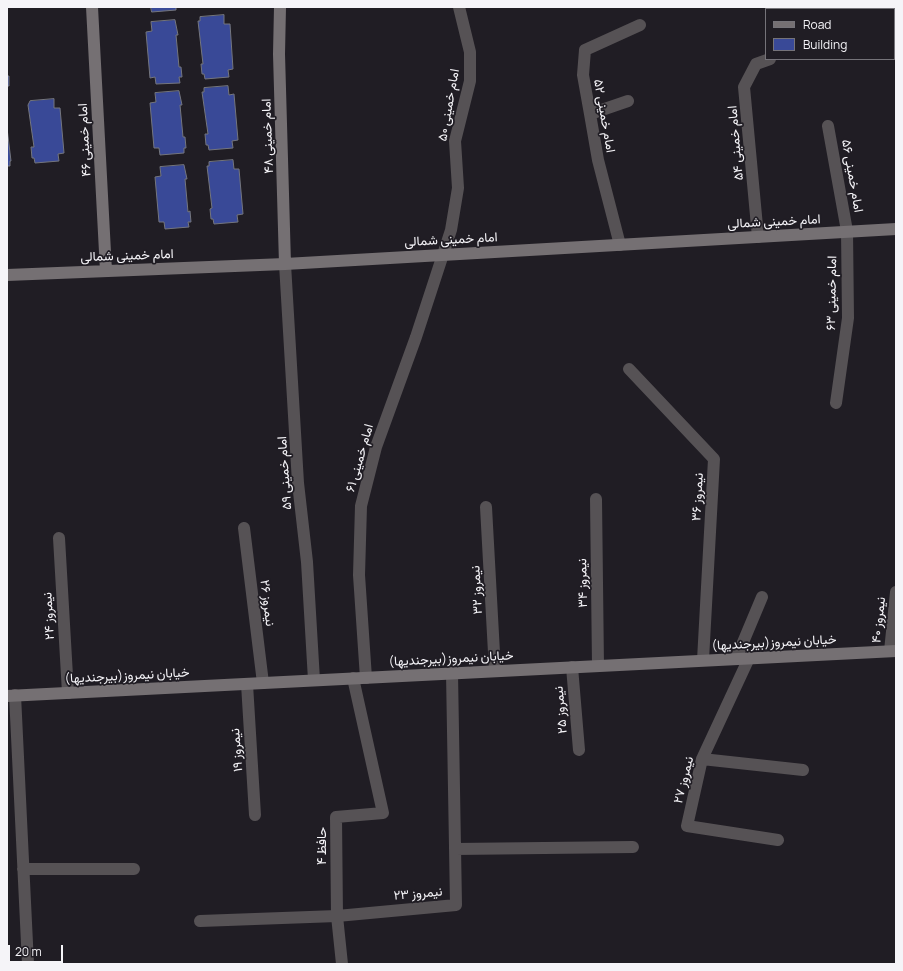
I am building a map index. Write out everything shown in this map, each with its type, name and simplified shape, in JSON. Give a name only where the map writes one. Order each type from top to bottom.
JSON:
[{"type":"street","name":"امام خمینی ۴۶","points":[[92,7],[106,271]]},
{"type":"street","name":"امام خمینی ۴۸","points":[[280,7],[279,54],[285,264]]},
{"type":"street","name":"امام خمینی ۵۰","points":[[443,255],[451,230],[458,188],[455,141],[470,81],[470,52],[460,7]]},
{"type":"street","name":"امام خمینی ۵۲","points":[[620,245],[598,160],[583,75],[585,50],[640,25]]},
{"type":"street","name":"امام خمینی ۵۴","points":[[758,237],[744,86],[756,64],[767,60]]},
{"type":"street","points":[[590,114],[628,101]]},
{"type":"street","name":"امام خمینی ۵۶","points":[[828,126],[847,232]]},
{"type":"street","name":"امام خمینی شمالی","points":[[7,275],[285,264],[896,228]]},
{"type":"street","name":"امام خمینی ۶۳","points":[[836,403],[848,318],[847,232]]},
{"type":"street","name":"امام خمینی ۶۱","points":[[366,678],[359,576],[361,506],[376,447],[416,337],[443,255]]},
{"type":"street","name":"امام خمینی ۵۹","points":[[285,264],[298,483],[307,562],[314,680]]},
{"type":"street","name":"نیمروز ۳۶","points":[[629,369],[714,459],[703,660]]},
{"type":"street","name":"نیمروز ۳۴","points":[[596,499],[598,666]]},
{"type":"street","name":"نیمروز ۳۲","points":[[486,507],[495,671]]},
{"type":"street","name":"نیمروز ۲۶","points":[[244,528],[263,683]]},
{"type":"street","name":"نیمروز ۲۴","points":[[59,538],[68,693]]},
{"type":"street","name":"نیمروز ۴۰","points":[[893,651],[896,592]]},
{"type":"street","points":[[736,659],[762,597]]},
{"type":"street","name":"خیابان نیمروز(بیرجندیها)","points":[[11,696],[893,651]]},
{"type":"street","name":"نیمروز ۲۷","points":[[749,658],[702,759],[687,826],[778,840]]},
{"type":"street","name":"نیمروز ۲۵","points":[[572,667],[579,750]]},
{"type":"street","name":"نیمروز ۲۳","points":[[200,921],[337,916],[456,905],[452,673]]},
{"type":"street","name":"حافظ ۴","points":[[342,964],[337,916],[336,817],[383,812],[353,678]]},
{"type":"street","name":"نیمروز ۱۹","points":[[246,684],[255,815]]},
{"type":"street","points":[[11,696],[28,964]]},
{"type":"street","points":[[702,759],[802,770]]},
{"type":"street","points":[[455,849],[633,847]]},
{"type":"street","points":[[23,869],[134,869]]},
{"type":"building","points":[[151,7],[176,7],[176,10],[152,12]]},
{"type":"building","points":[[224,15],[224,24],[230,24],[233,69],[228,70],[229,77],[205,79],[204,74],[202,74],[201,64],[203,64],[198,21],[200,21],[200,17]]},
{"type":"building","points":[[175,20],[178,35],[176,35],[179,67],[181,67],[182,77],[179,77],[180,83],[156,84],[155,77],[150,78],[146,32],[152,31],[151,22]]},
{"type":"building","points":[[7,76],[9,76],[9,86],[7,86]]},
{"type":"building","points":[[228,86],[229,95],[234,94],[238,140],[232,141],[233,148],[209,150],[208,145],[206,145],[205,134],[208,134],[202,92],[204,92],[204,88]]},
{"type":"building","points":[[179,91],[182,105],[180,105],[183,137],[185,137],[186,148],[184,148],[184,153],[160,155],[159,148],[154,148],[150,103],[156,102],[155,93]]},
{"type":"building","points":[[54,99],[54,108],[60,108],[64,153],[58,154],[59,161],[35,163],[34,158],[32,158],[31,147],[34,147],[28,105],[30,101]]},
{"type":"building","points":[[7,128],[11,161],[10,166],[7,166]]},
{"type":"building","points":[[233,160],[234,169],[239,169],[243,214],[237,215],[238,222],[214,224],[213,219],[211,219],[210,209],[212,208],[207,166],[209,166],[209,162]]},
{"type":"building","points":[[184,165],[187,179],[185,179],[188,212],[190,211],[191,222],[188,222],[189,227],[165,229],[164,222],[159,222],[155,177],[161,176],[160,167]]}]
